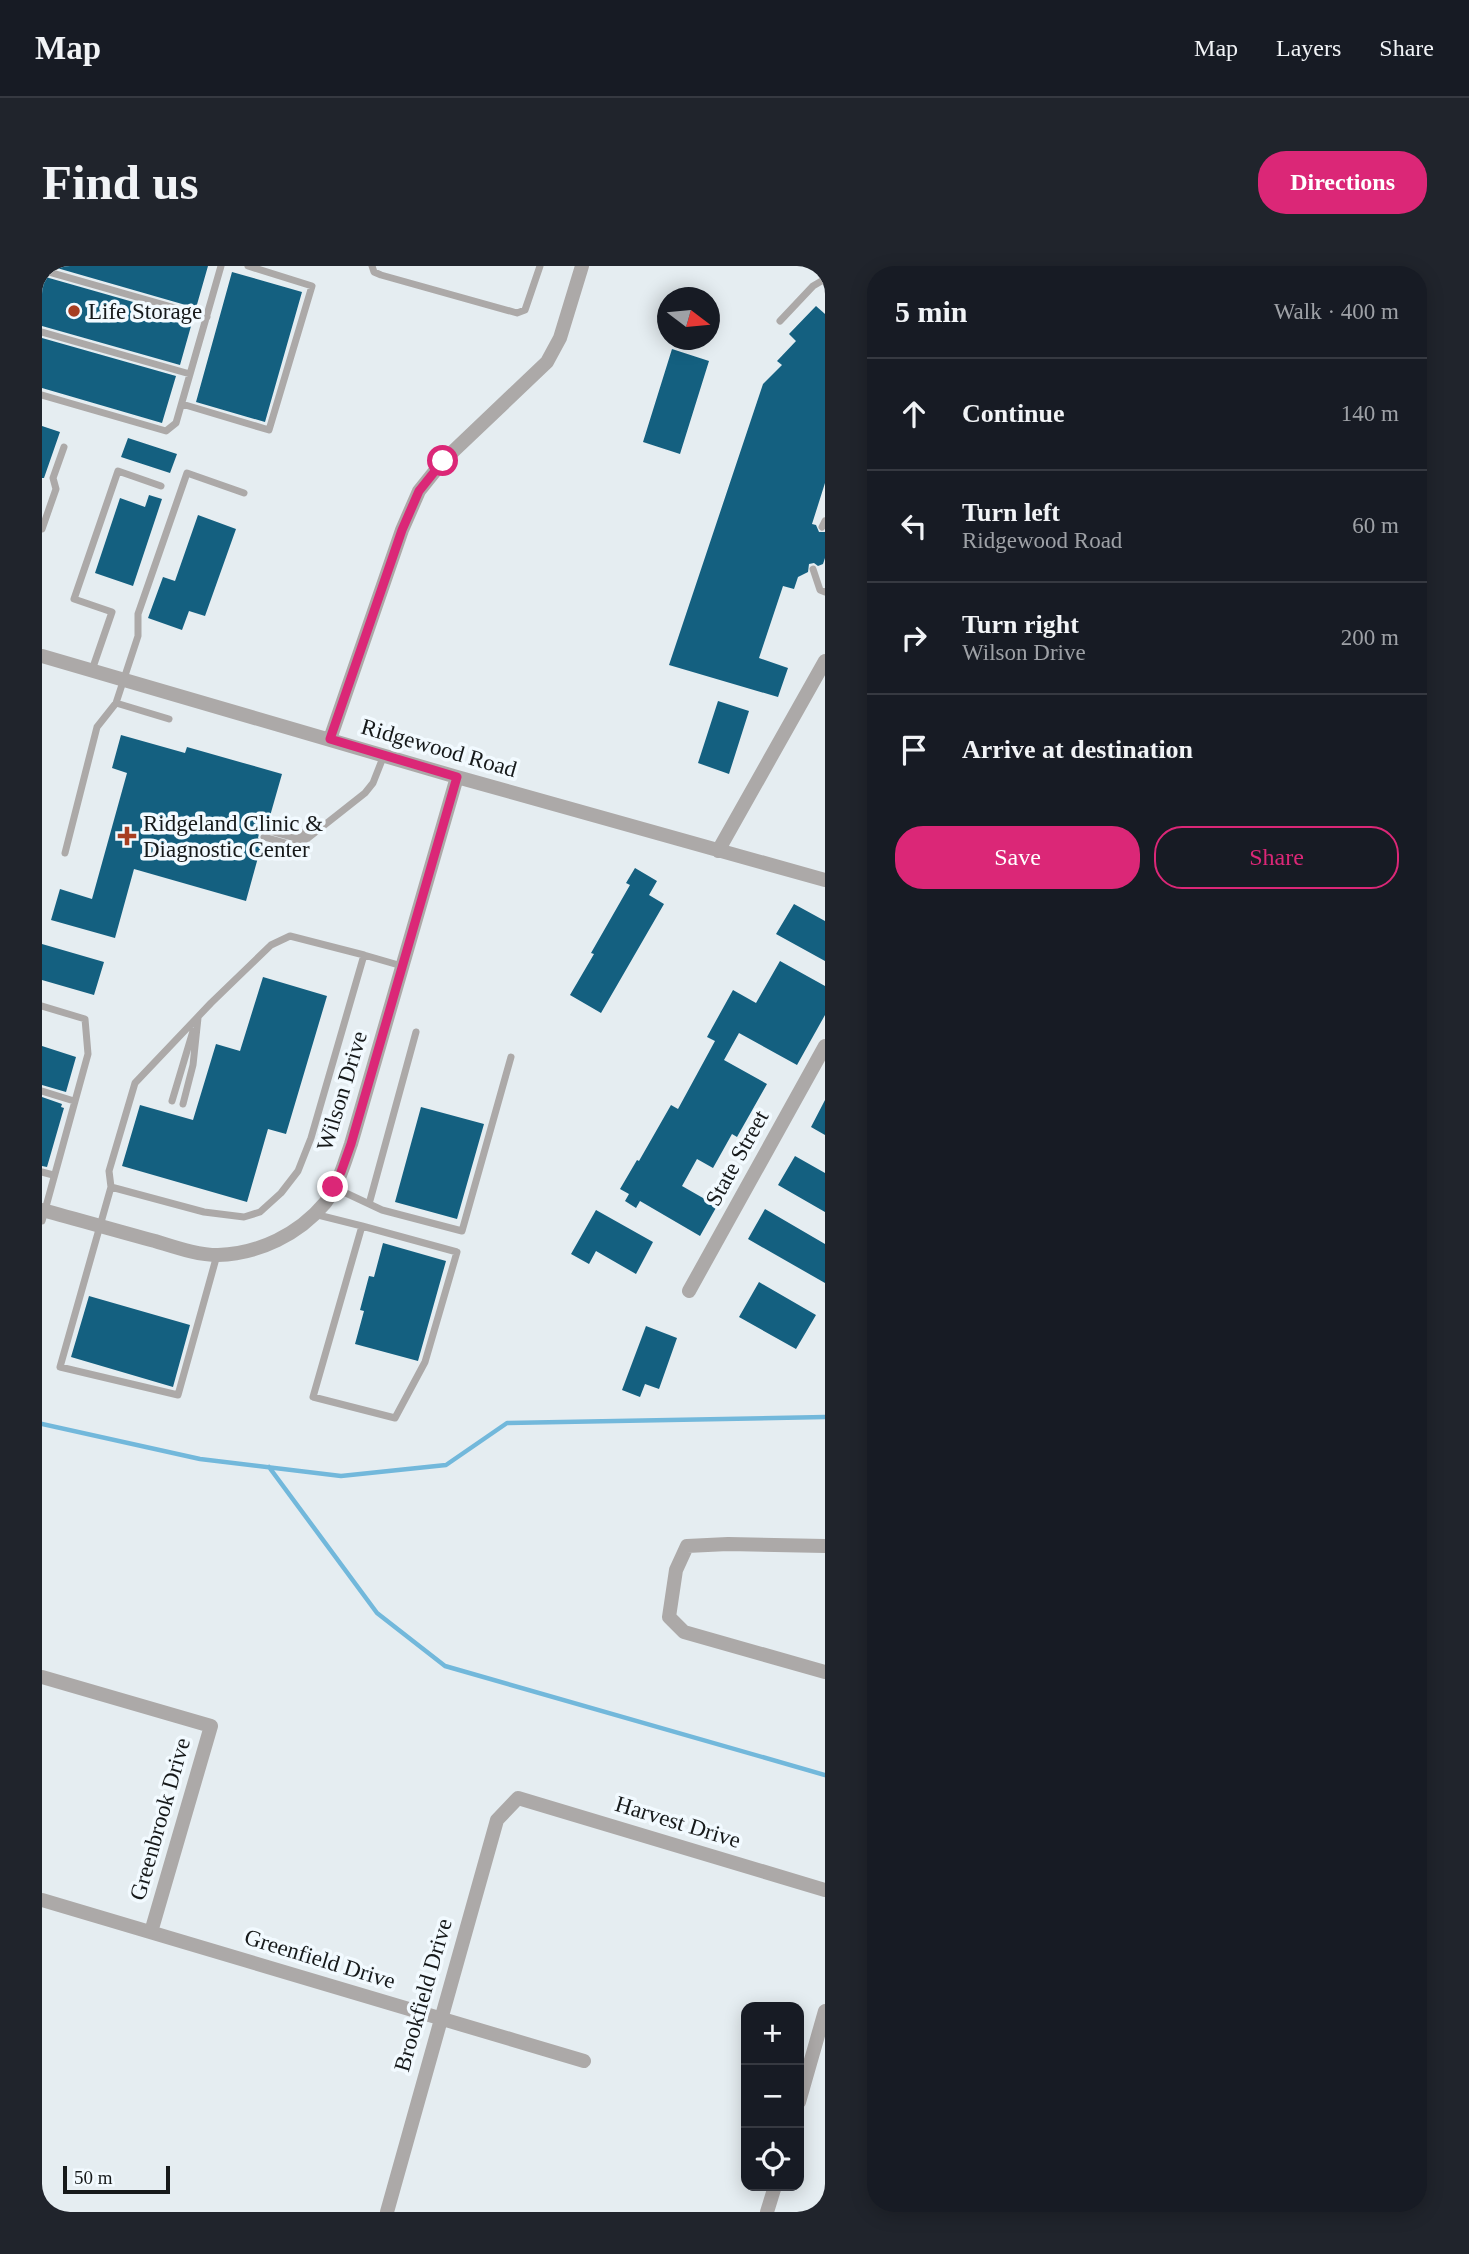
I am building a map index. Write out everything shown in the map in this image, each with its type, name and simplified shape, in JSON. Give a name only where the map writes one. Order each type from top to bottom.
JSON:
[{"type":"street","points":[[330,739],[402,530],[419,491],[443,461],[547,362],[560,338],[582,266]]},
{"type":"street","name":"Ridgewood Road","points":[[42,656],[457,777],[825,880]]},
{"type":"street","points":[[718,851],[825,661]]},
{"type":"street","name":"Wilson Drive","points":[[43,1214],[100,1226],[190,1251],[218,1255],[253,1250],[281,1239],[326,1201],[351,1144],[457,777]]},
{"type":"street","name":"State Street","points":[[689,1291],[825,1046]]},
{"type":"street","points":[[825,1546],[687,1546],[676,1570],[669,1617],[684,1632],[825,1672]]},
{"type":"street","name":"Greenbrook Drive","points":[[42,1676],[211,1726],[151,1932]]},
{"type":"street","name":"Harvest Drive","points":[[518,1798],[825,1890]]},
{"type":"street","name":"Brookfield Drive","points":[[387,2212],[497,1820],[518,1798]]},
{"type":"street","name":"Greenfield Drive","points":[[42,1900],[584,2061]]},
{"type":"street","points":[[804,2084],[825,2011]]},
{"type":"street","points":[[767,2212],[773,2191]]},
{"type":"lane","points":[[42,395],[166,431],[176,423],[221,266]]},
{"type":"lane","points":[[182,404],[269,430],[312,286],[248,266]]},
{"type":"lane","points":[[372,266],[374,272],[381,275],[517,313],[525,310],[530,301],[540,266]]},
{"type":"lane","points":[[42,270],[207,317]]},
{"type":"lane","points":[[780,321],[813,286],[825,279]]},
{"type":"lane","points":[[42,332],[190,374]]},
{"type":"lane","points":[[42,529],[56,489],[53,478],[64,447]]},
{"type":"lane","points":[[92,670],[112,612],[74,598],[118,471],[161,486]]},
{"type":"lane","points":[[65,853],[97,727],[116,703],[138,636],[138,614],[187,473],[244,493]]},
{"type":"lane","points":[[813,569],[820,590],[825,592]]},
{"type":"lane","points":[[116,703],[169,719]]},
{"type":"lane","points":[[309,838],[298,830],[266,830],[293,845],[309,838],[365,793],[373,783],[384,755]]},
{"type":"lane","points":[[218,1255],[178,1395],[60,1367],[111,1186],[109,1171],[135,1083],[271,945],[290,936],[403,966]]},
{"type":"lane","points":[[111,1186],[204,1212],[244,1217],[260,1212],[281,1193],[298,1171],[311,1138],[364,955]]},
{"type":"lane","points":[[42,1006],[85,1019],[88,1054],[43,1214]]},
{"type":"lane","points":[[172,1101],[198,1018]]},
{"type":"lane","points":[[183,1104],[193,1065],[198,1018]]},
{"type":"lane","points":[[369,1204],[416,1032]]},
{"type":"lane","points":[[333,1187],[382,1210],[462,1231],[511,1057]]},
{"type":"lane","points":[[42,1091],[74,1101]]},
{"type":"lane","points":[[42,1172],[53,1175]]},
{"type":"lane","points":[[313,1214],[362,1226],[457,1252],[425,1362],[395,1418],[313,1397],[362,1226]]},
{"type":"building","points":[[50,266],[208,266],[196,308]]},
{"type":"building","points":[[232,272],[302,292],[265,422],[196,402]]},
{"type":"building","points":[[42,276],[193,319],[180,365],[42,326]]},
{"type":"building","points":[[816,306],[825,314],[825,483],[812,524],[816,525],[819,532],[825,532],[825,558],[823,564],[818,566],[809,564],[808,572],[798,577],[794,589],[783,586],[759,658],[788,668],[778,697],[669,665],[763,384],[782,365],[777,361],[796,341],[789,334]]},
{"type":"building","points":[[42,338],[176,376],[162,423],[42,388]]},
{"type":"building","points":[[672,350],[709,361],[680,454],[643,442]]},
{"type":"building","points":[[42,426],[60,432],[44,478],[42,478]]},
{"type":"building","points":[[128,438],[177,454],[170,473],[121,457]]},
{"type":"building","points":[[149,495],[162,499],[133,586],[95,573],[120,498],[145,507]]},
{"type":"building","points":[[198,515],[236,529],[205,616],[189,611],[182,630],[148,618],[163,577],[175,581]]},
{"type":"building","points":[[718,701],[749,711],[729,774],[698,763]]},
{"type":"building","points":[[121,735],[185,753],[187,747],[282,774],[270,816],[262,820],[258,838],[262,843],[246,901],[134,869],[115,938],[51,920],[60,889],[92,899],[127,773],[112,768]]},
{"type":"building","points":[[635,868],[657,881],[649,895],[664,904],[601,1013],[570,995],[630,885],[626,883]]},
{"type":"building","points":[[794,904],[825,921],[825,961],[776,934]]},
{"type":"building","points":[[42,944],[104,962],[94,995],[42,980]]},
{"type":"building","points":[[780,961],[825,986],[825,1015],[797,1065],[739,1033],[724,1060],[767,1084],[737,1137],[732,1134],[713,1168],[697,1159],[682,1186],[717,1206],[700,1236],[640,1201],[636,1208],[625,1201],[629,1194],[620,1189],[671,1105],[678,1109],[715,1041],[707,1037],[733,990],[756,1003]]},
{"type":"building","points":[[263,977],[327,996],[286,1134],[268,1129],[247,1202],[122,1166],[140,1105],[193,1120],[216,1044],[240,1051]]},
{"type":"building","points":[[42,1046],[76,1057],[66,1092],[42,1085]]},
{"type":"building","points":[[42,1097],[62,1104],[61,1107],[64,1108],[47,1167],[42,1166]]},
{"type":"building","points":[[825,1100],[825,1135],[811,1127]]},
{"type":"building","points":[[421,1107],[484,1124],[457,1219],[395,1202]]},
{"type":"building","points":[[795,1156],[825,1173],[825,1212],[778,1185]]},
{"type":"building","points":[[765,1209],[825,1244],[825,1283],[748,1239]]},
{"type":"building","points":[[596,1210],[653,1242],[636,1274],[596,1251],[589,1264],[571,1254]]},
{"type":"building","points":[[383,1243],[446,1261],[418,1361],[355,1344],[364,1311],[360,1310],[369,1276],[374,1277]]},
{"type":"building","points":[[759,1282],[816,1315],[796,1349],[739,1317]]},
{"type":"building","points":[[89,1296],[190,1325],[173,1387],[71,1357]]},
{"type":"building","points":[[646,1326],[677,1338],[659,1389],[645,1384],[640,1397],[622,1390]]},
{"type":"waterway","points":[[42,1424],[200,1459],[341,1476],[446,1465],[507,1423],[825,1417]]},
{"type":"waterway","points":[[269,1467],[377,1613],[445,1666],[825,1775]]},
{"type":"place","name":"Life Storage","points":[[74,311]]},
{"type":"place","name":"Ridgeland Clinic & Diagnostic Center","points":[[127,836]]},
{"type":"route","points":[[333,1187],[351,1144],[457,777],[330,739],[402,530],[419,491],[443,461]]}]
